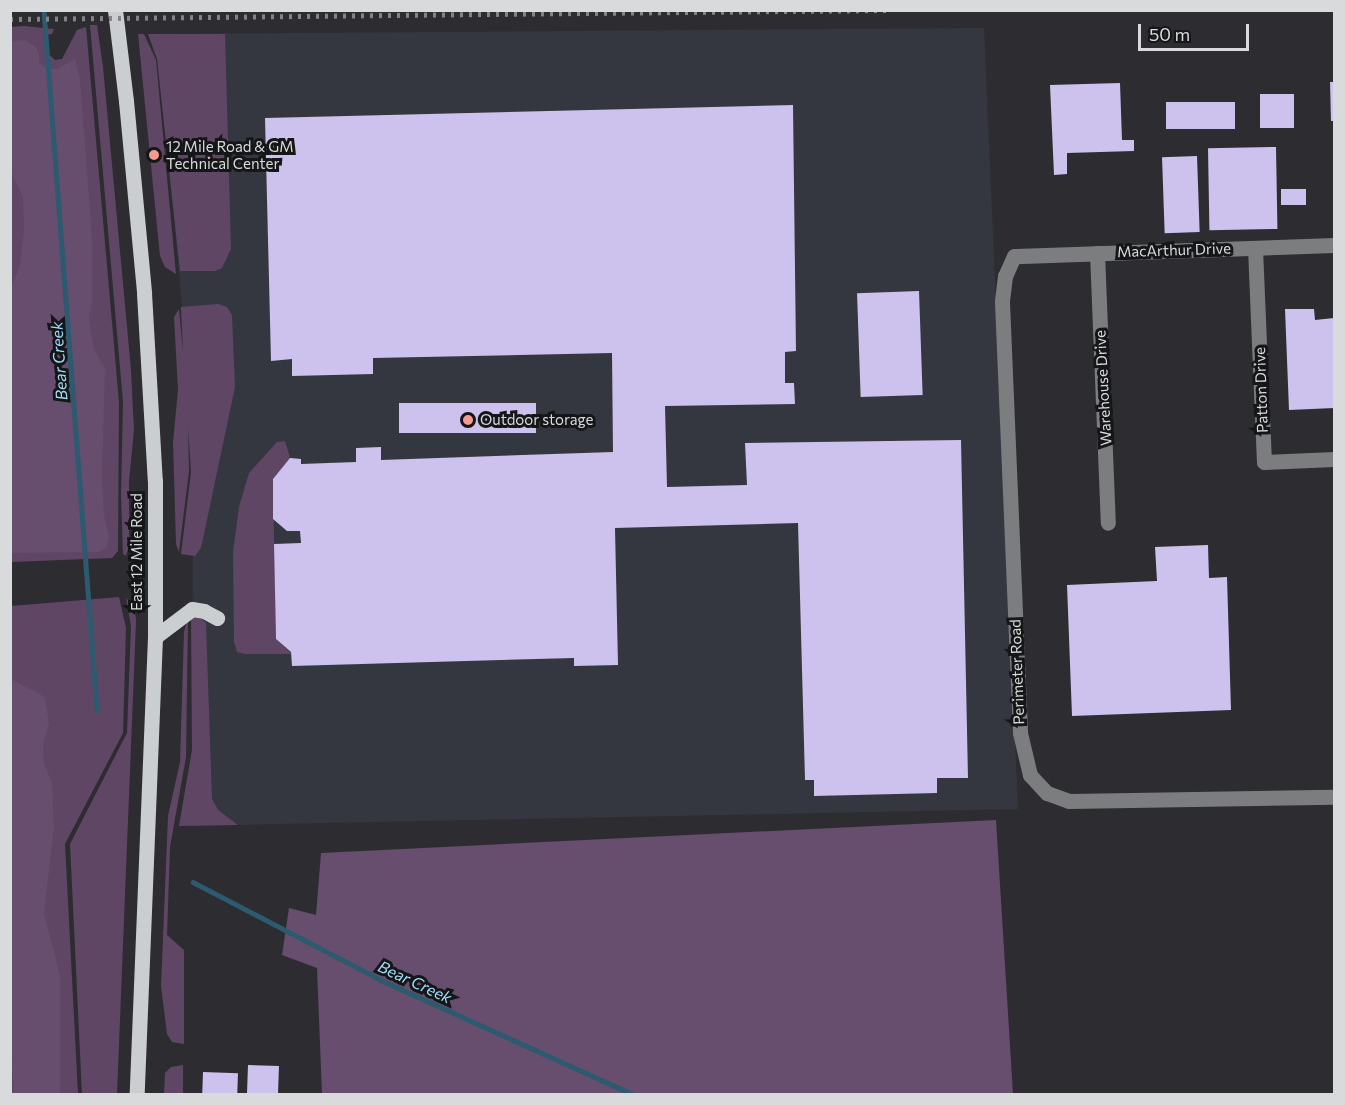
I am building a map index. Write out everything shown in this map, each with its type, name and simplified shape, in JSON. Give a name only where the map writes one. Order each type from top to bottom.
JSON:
[{"type":"main road","name":"East 12 Mile Road","points":[[115,10],[132,158],[150,364],[155,502],[155,637],[137,1095]]},
{"type":"main road","points":[[155,637],[186,611],[198,609],[217,618]]},
{"type":"street","name":"MacArthur Drive","points":[[1014,256],[1335,245]]},
{"type":"street","name":"Patton Drive","points":[[1255,248],[1264,462],[1335,459]]},
{"type":"street","name":"Warehouse Drive","points":[[1097,253],[1108,523]]},
{"type":"street","name":"Perimeter Road","points":[[1014,256],[1005,276],[1002,302],[1020,733],[1030,775],[1047,793],[1069,801],[1335,796]]},
{"type":"shaded area","points":[[90,25],[97,25],[103,67],[131,370],[134,430],[129,481],[129,546],[126,556],[123,554],[121,496],[123,402]]},
{"type":"shaded area","points":[[11,27],[54,29],[52,34],[44,35],[45,51],[55,60],[62,59],[77,30],[86,27],[119,402],[118,551],[112,558],[11,562]]},
{"type":"shaded area","points":[[984,28],[1018,809],[179,826],[192,750],[193,471],[189,387],[165,111],[159,59],[148,34]]},
{"type":"shaded area","points":[[138,34],[144,34],[156,60],[176,274],[165,267],[160,256]]},
{"type":"shaded area","points":[[148,34],[225,34],[231,249],[222,268],[215,271],[180,271],[157,59]]},
{"type":"shaded area","points":[[25,40],[34,45],[39,53],[39,63],[47,69],[57,69],[75,59],[80,80],[92,236],[92,300],[89,319],[94,350],[105,368],[102,477],[104,515],[109,538],[106,548],[98,552],[11,553],[10,290],[20,265],[24,230],[23,197],[11,172],[10,41]]},
{"type":"shaded area","points":[[218,304],[227,307],[232,315],[235,387],[201,548],[195,556],[181,554],[191,472],[188,428],[189,471],[179,552],[176,544],[173,442],[178,390],[174,317],[179,309],[183,352],[181,307]]},
{"type":"shaded area","points":[[285,441],[290,458],[273,479],[276,639],[292,654],[245,654],[237,652],[234,642],[233,552],[239,507],[249,473],[277,442]]},
{"type":"shaded area","points":[[119,597],[126,628],[123,733],[65,844],[78,1094],[11,1094],[11,606]]},
{"type":"shaded area","points":[[126,598],[135,608],[136,621],[117,1094],[82,1094],[70,844],[127,733],[131,626]]},
{"type":"shaded area","points":[[191,616],[199,616],[206,623],[212,799],[218,810],[238,825],[179,826],[192,750]]},
{"type":"shaded area","points":[[188,617],[186,757],[170,847],[167,935],[184,950],[184,1044],[172,1042],[167,1034],[161,986],[168,816],[180,762],[184,632]]},
{"type":"shaded area","points":[[11,679],[45,697],[49,724],[43,744],[44,764],[52,782],[54,828],[44,913],[60,975],[60,1094],[14,1094],[10,1024]]},
{"type":"shaded area","points":[[996,820],[1013,1094],[322,1094],[317,968],[282,955],[289,908],[316,915],[321,853]]},
{"type":"shaded area","points":[[183,1065],[183,1094],[164,1094],[165,1073],[171,1067]]},
{"type":"building","points":[[1330,82],[1334,82],[1334,121],[1331,121]]},
{"type":"building","points":[[1120,83],[1122,140],[1134,140],[1134,151],[1067,153],[1067,174],[1054,175],[1050,85]]},
{"type":"building","points":[[1260,94],[1294,94],[1294,128],[1260,128]]},
{"type":"building","points":[[1166,102],[1235,102],[1235,129],[1166,129]]},
{"type":"building","points":[[793,105],[796,351],[785,352],[785,383],[794,383],[795,404],[665,406],[667,487],[747,485],[745,443],[961,440],[968,778],[937,778],[937,793],[814,796],[814,780],[805,780],[798,523],[615,528],[618,665],[574,666],[574,658],[292,666],[291,652],[276,639],[274,544],[301,543],[300,531],[287,531],[273,519],[273,479],[290,458],[301,459],[301,464],[356,462],[356,448],[381,447],[381,460],[613,452],[612,353],[373,358],[373,374],[292,376],[292,359],[271,361],[265,118]]},
{"type":"building","points":[[1276,147],[1277,229],[1209,230],[1208,148]]},
{"type":"building","points":[[1197,156],[1200,232],[1165,233],[1162,157]]},
{"type":"building","points":[[1281,189],[1306,189],[1306,205],[1281,205]]},
{"type":"building","points":[[919,291],[923,395],[861,397],[857,293]]},
{"type":"building","points":[[1285,309],[1314,309],[1315,320],[1334,318],[1334,408],[1289,410]]},
{"type":"building","name":"Outdoor storage","points":[[399,403],[536,403],[536,433],[399,433]]},
{"type":"building","points":[[1208,545],[1209,578],[1227,577],[1231,710],[1072,716],[1067,585],[1157,581],[1155,547]]},
{"type":"building","points":[[248,1065],[279,1066],[278,1094],[247,1094]]},
{"type":"building","points":[[203,1072],[238,1073],[237,1094],[202,1094]]},
{"type":"waterway","name":"Bear Creek","points":[[44,10],[97,710]]},
{"type":"waterway","name":"Bear Creek","points":[[193,882],[381,980],[632,1094]]},
{"type":"railway","points":[[10,19],[891,10]]},
{"type":"place","name":"12 Mile Road & GM Technical Center","points":[[154,155]]},
{"type":"place","name":"Outdoor storage","points":[[468,420]]}]
